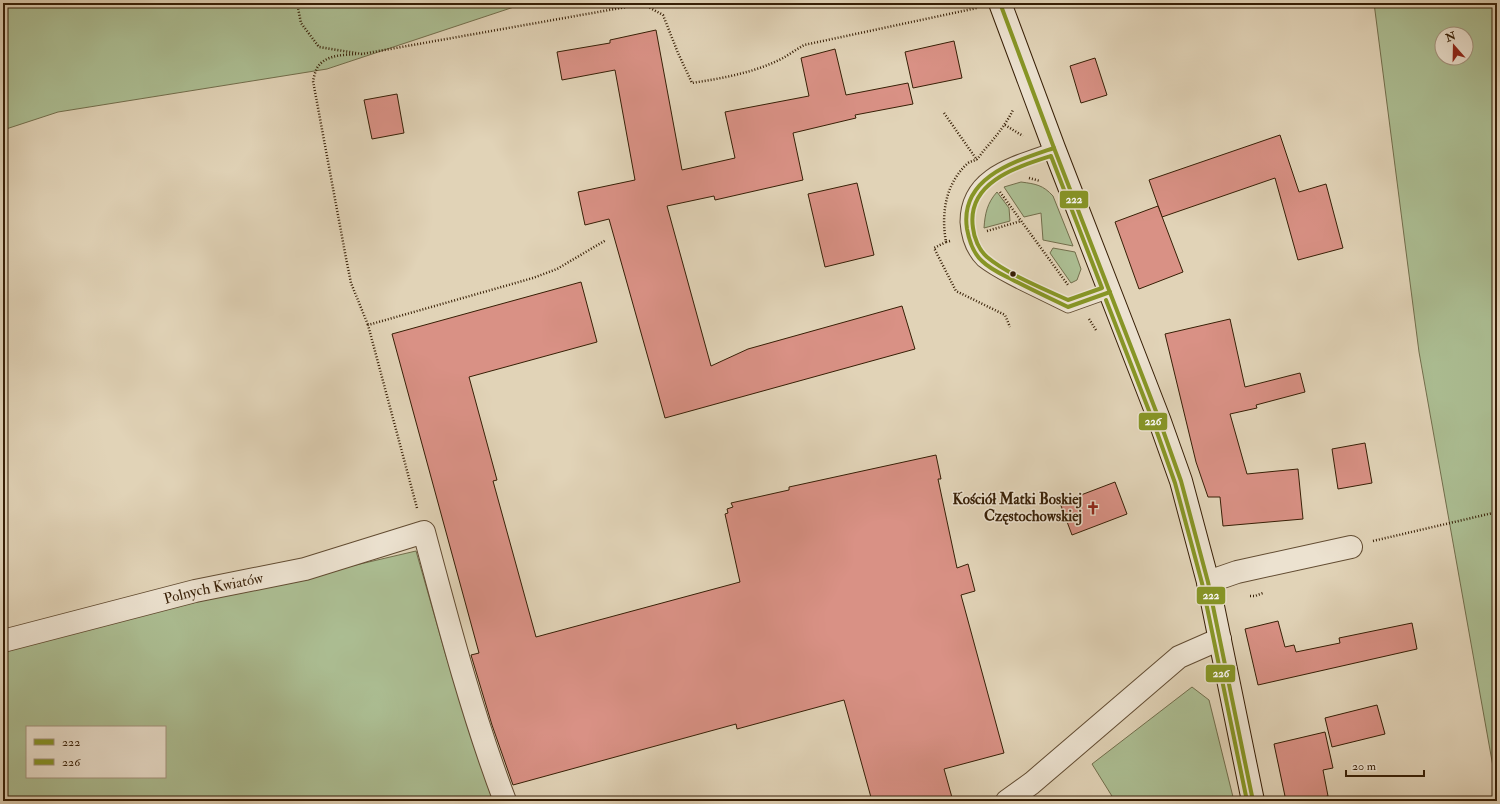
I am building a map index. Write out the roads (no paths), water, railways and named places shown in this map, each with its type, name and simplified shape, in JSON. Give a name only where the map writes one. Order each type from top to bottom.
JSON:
[{"type":"street","points":[[992,5],[1054,148],[1173,456],[1188,505],[1208,582],[1253,801]]},
{"type":"street","name":"Polnych Kwiatów","points":[[3,641],[195,591],[305,569],[424,532],[455,645],[495,774],[505,801]]},
{"type":"street","points":[[1208,582],[1237,572],[1351,547]]},
{"type":"street","points":[[1006,801],[1032,783],[1179,657],[1220,639]]},
{"type":"lane","points":[[1054,148],[1010,164],[988,176],[977,189],[970,202],[966,217],[968,236],[971,244],[979,257],[992,268],[1068,307],[1110,292]]},
{"type":"place","name":"Kościół Matki Boskiej Częstochowskiej","points":[[1093,508]]}]
